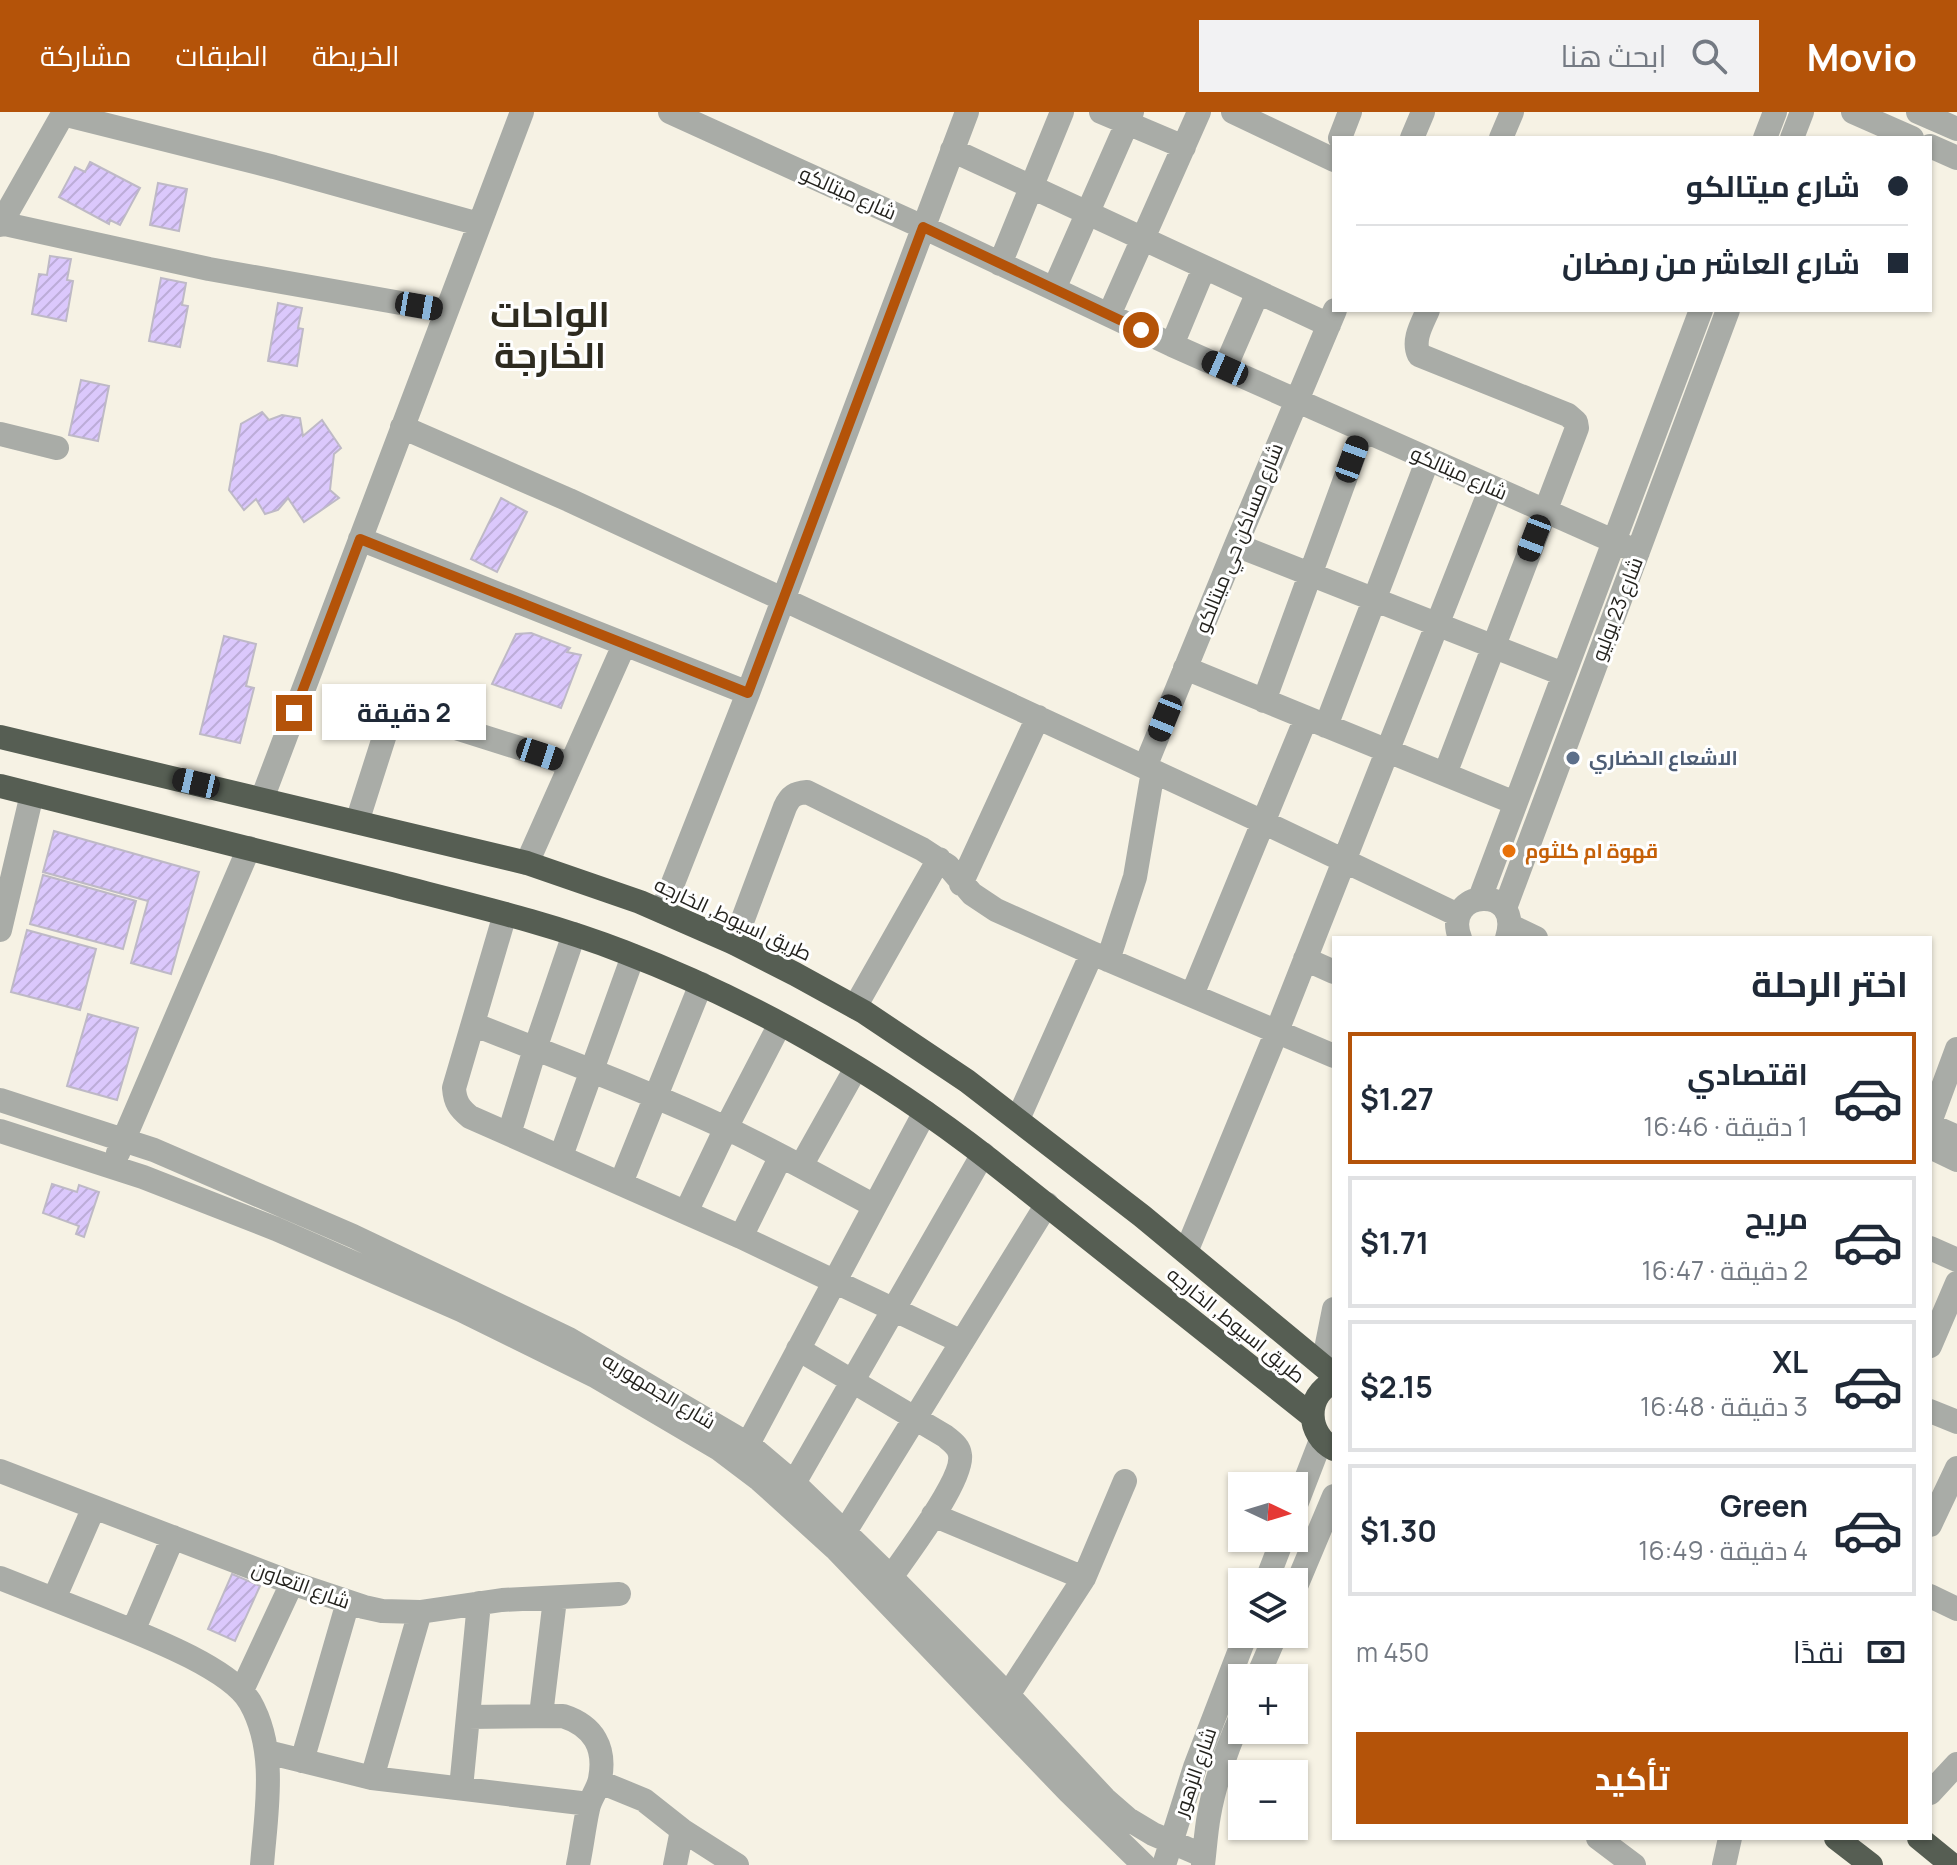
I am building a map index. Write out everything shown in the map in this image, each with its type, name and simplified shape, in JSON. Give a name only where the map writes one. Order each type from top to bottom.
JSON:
[{"type":"highway","name":"طريق اسيوط, الخارجه","points":[[0,737],[527,863],[603,888],[734,943],[855,1007],[916,1046],[1018,1119],[1332,1373]]},
{"type":"highway","name":"طريق اسيوط, الخارجه","points":[[0,786],[505,914],[574,934],[701,984],[780,1024],[925,1112],[1047,1204],[1312,1416]]},
{"type":"highway","points":[[1328,1445],[1314,1429],[1312,1416],[1319,1393],[1332,1383]]},
{"type":"highway","points":[[1839,1840],[1871,1865]]},
{"type":"highway","points":[[1921,1840],[1952,1865]]},
{"type":"street","points":[[262,799],[522,112]]},
{"type":"street","name":"شارع ميتالكو","points":[[670,112],[1172,345],[1638,552]]},
{"type":"street","points":[[662,911],[748,693],[967,112]]},
{"type":"street","points":[[1000,264],[1062,112]]},
{"type":"street","points":[[1101,112],[1129,118],[1184,147]]},
{"type":"street","points":[[1109,315],[1199,112]]},
{"type":"street","points":[[1233,112],[1274,121],[1332,150]]},
{"type":"street","points":[[1341,136],[1350,112]]},
{"type":"street","points":[[1415,136],[1423,112]]},
{"type":"street","points":[[1502,136],[1512,112]]},
{"type":"street","points":[[1766,136],[1775,112]]},
{"type":"street","points":[[1793,136],[1802,112]]},
{"type":"street","points":[[1853,112],[1907,136]]},
{"type":"street","points":[[1918,112],[1957,129]]},
{"type":"street","points":[[446,311],[221,272],[0,224],[63,113],[479,224]]},
{"type":"street","points":[[1054,289],[1129,118]]},
{"type":"street","points":[[1932,147],[1957,158]]},
{"type":"street","points":[[952,150],[1258,292],[1332,318]]},
{"type":"street","points":[[1172,345],[1204,268]]},
{"type":"street","points":[[1225,368],[1258,292]]},
{"type":"street","points":[[1427,312],[1416,340],[1419,355],[1568,415],[1576,422],[1577,428],[1445,774]]},
{"type":"street","name":"شارع 23 يوليو","points":[[1480,898],[1700,312]]},
{"type":"street","name":"شارع 23 يوليو","points":[[1508,924],[1638,552],[1727,312]]},
{"type":"street","name":"شارع مساكن حي ميتالكو","points":[[1018,1119],[1100,957],[1135,877],[1149,769],[1185,668],[1332,318]]},
{"type":"street","points":[[402,427],[569,500],[1263,822],[1344,861],[1459,927],[1463,907],[1471,901],[1489,898],[1498,902],[1508,924],[1532,936]]},
{"type":"street","points":[[1264,701],[1363,430]]},
{"type":"street","points":[[0,434],[57,448]]},
{"type":"street","points":[[1192,995],[1263,822],[1316,722],[1375,599],[1428,459]]},
{"type":"street","points":[[1186,1252],[1277,1031],[1491,488]]},
{"type":"street","points":[[360,539],[748,693]]},
{"type":"street","points":[[1236,545],[1563,674]]},
{"type":"street","points":[[527,863],[624,645]]},
{"type":"street","points":[[1185,668],[1515,803]]},
{"type":"street","points":[[357,822],[388,725],[401,714],[409,713],[570,764]]},
{"type":"street","points":[[961,884],[1038,717]]},
{"type":"street","points":[[734,943],[789,798],[807,792],[939,859],[972,894],[996,910],[1332,1055]]},
{"type":"street","points":[[0,930],[32,794]]},
{"type":"street","points":[[112,1166],[249,848]]},
{"type":"street","points":[[855,1007],[939,859]]},
{"type":"street","points":[[505,914],[454,1088],[461,1110],[470,1117],[741,1237],[962,1342]]},
{"type":"street","points":[[509,1134],[574,934]]},
{"type":"street","points":[[561,1156],[633,956]]},
{"type":"street","points":[[1305,959],[1332,971]]},
{"type":"street","points":[[621,1183],[701,984]]},
{"type":"street","points":[[473,1024],[726,1128],[875,1206]]},
{"type":"street","points":[[686,1212],[780,1024]]},
{"type":"street","points":[[1932,1118],[1957,1049]]},
{"type":"street","points":[[741,1237],[856,1068]]},
{"type":"street","name":"شارع الجمهوريه","points":[[0,1100],[124,1139],[286,1206],[466,1300],[562,1359],[748,1444],[794,1483],[840,1540],[1069,1792],[1144,1865]]},
{"type":"street","points":[[748,1444],[925,1112]]},
{"type":"street","points":[[1932,1125],[1957,1137]]},
{"type":"street","name":"شارع الجمهوريه","points":[[0,1131],[112,1166],[466,1300]]},
{"type":"street","points":[[1932,1148],[1957,1160]]},
{"type":"street","points":[[794,1483],[983,1154]]},
{"type":"street","points":[[840,1540],[1047,1204]]},
{"type":"street","points":[[276,1229],[286,1206]]},
{"type":"street","points":[[1932,1249],[1957,1260]]},
{"type":"street","points":[[1932,1341],[1957,1283]]},
{"type":"street","points":[[1332,1317],[1327,1344],[1332,1358]]},
{"type":"street","points":[[798,1349],[956,1445],[960,1455],[959,1471],[891,1577]]},
{"type":"street","name":"شارع الجمهوريه","points":[[652,1398],[891,1577],[1105,1799],[1168,1854],[1204,1860]]},
{"type":"street","points":[[1932,1412],[1957,1422]]},
{"type":"street","points":[[1308,1483],[1328,1445]]},
{"type":"street","points":[[1941,1518],[1957,1468]]},
{"type":"street","name":"شارع التعاون","points":[[0,1471],[292,1583],[382,1611],[420,1612],[521,1598],[619,1594]]},
{"type":"street","points":[[1008,1695],[1084,1578],[1125,1481]]},
{"type":"street","points":[[1304,1568],[1332,1501]]},
{"type":"street","points":[[54,1599],[94,1507]]},
{"type":"street","points":[[933,1515],[1084,1578]]},
{"type":"street","points":[[133,1631],[173,1537]]},
{"type":"street","points":[[0,1578],[192,1658],[242,1690],[251,1704],[267,1752],[268,1788],[262,1865]]},
{"type":"street","points":[[242,1690],[292,1583]]},
{"type":"street","points":[[1932,1597],[1957,1609]]},
{"type":"street","points":[[541,1715],[555,1599]]},
{"type":"street","points":[[302,1761],[348,1602]]},
{"type":"street","points":[[461,1788],[479,1603]]},
{"type":"street","points":[[372,1778],[420,1612]]},
{"type":"street","name":"شارع الزهور","points":[[1168,1854],[1195,1767],[1241,1648]]},
{"type":"street","points":[[468,1717],[563,1716],[577,1721],[597,1741],[602,1755],[600,1782],[589,1804],[578,1865]]},
{"type":"street","name":"شارع الزهور","points":[[1204,1860],[1209,1815],[1229,1744]]},
{"type":"street","points":[[267,1752],[372,1778],[589,1804]]},
{"type":"street","points":[[1932,1791],[1957,1764]]},
{"type":"street","points":[[600,1782],[644,1800],[682,1830],[737,1865]]},
{"type":"street","points":[[675,1865],[682,1830]]},
{"type":"street","points":[[1724,1865],[1730,1840]]},
{"type":"building","points":[[90,162],[140,188],[120,225],[110,220],[109,224],[59,197],[75,167],[85,172]]},
{"type":"building","points":[[158,183],[187,189],[179,231],[150,225]]},
{"type":"building","points":[[50,256],[71,259],[67,280],[73,281],[66,321],[32,314],[39,274],[47,275]]},
{"type":"building","points":[[161,278],[186,283],[182,305],[188,306],[180,347],[149,341]]},
{"type":"building","points":[[278,303],[302,308],[298,328],[303,329],[297,366],[268,361]]},
{"type":"building","points":[[81,380],[109,386],[98,441],[69,435]]},
{"type":"building","points":[[262,412],[269,420],[282,415],[300,418],[303,436],[322,420],[341,448],[334,454],[330,490],[339,498],[304,522],[288,498],[278,510],[265,514],[256,499],[244,510],[229,490],[241,424]]},
{"type":"building","points":[[501,498],[527,512],[497,572],[471,559]]},
{"type":"building","points":[[531,633],[570,648],[567,652],[581,655],[561,708],[492,684],[516,634]]},
{"type":"building","points":[[224,636],[256,644],[246,686],[254,688],[240,743],[200,734]]},
{"type":"building","points":[[54,831],[199,872],[171,974],[131,963],[148,901],[43,872]]},
{"type":"building","points":[[43,875],[136,901],[123,949],[30,924]]},
{"type":"building","points":[[27,930],[96,949],[80,1010],[11,992]]},
{"type":"building","points":[[88,1014],[138,1028],[117,1100],[67,1086]]},
{"type":"building","points":[[52,1184],[77,1192],[79,1185],[99,1192],[84,1237],[76,1234],[79,1226],[43,1213]]},
{"type":"building","points":[[232,1574],[260,1586],[235,1641],[208,1629]]},
{"type":"place","name":"الاشعاع الحضاري","points":[[1573,758]]},
{"type":"place","name":"قهوة ام كلثوم","points":[[1509,851]]},
{"type":"district","name":"الواحات الخارجة","points":[[550,334]]},
{"type":"route","points":[[294,713],[360,539],[748,693],[923,227],[1141,330]]}]
